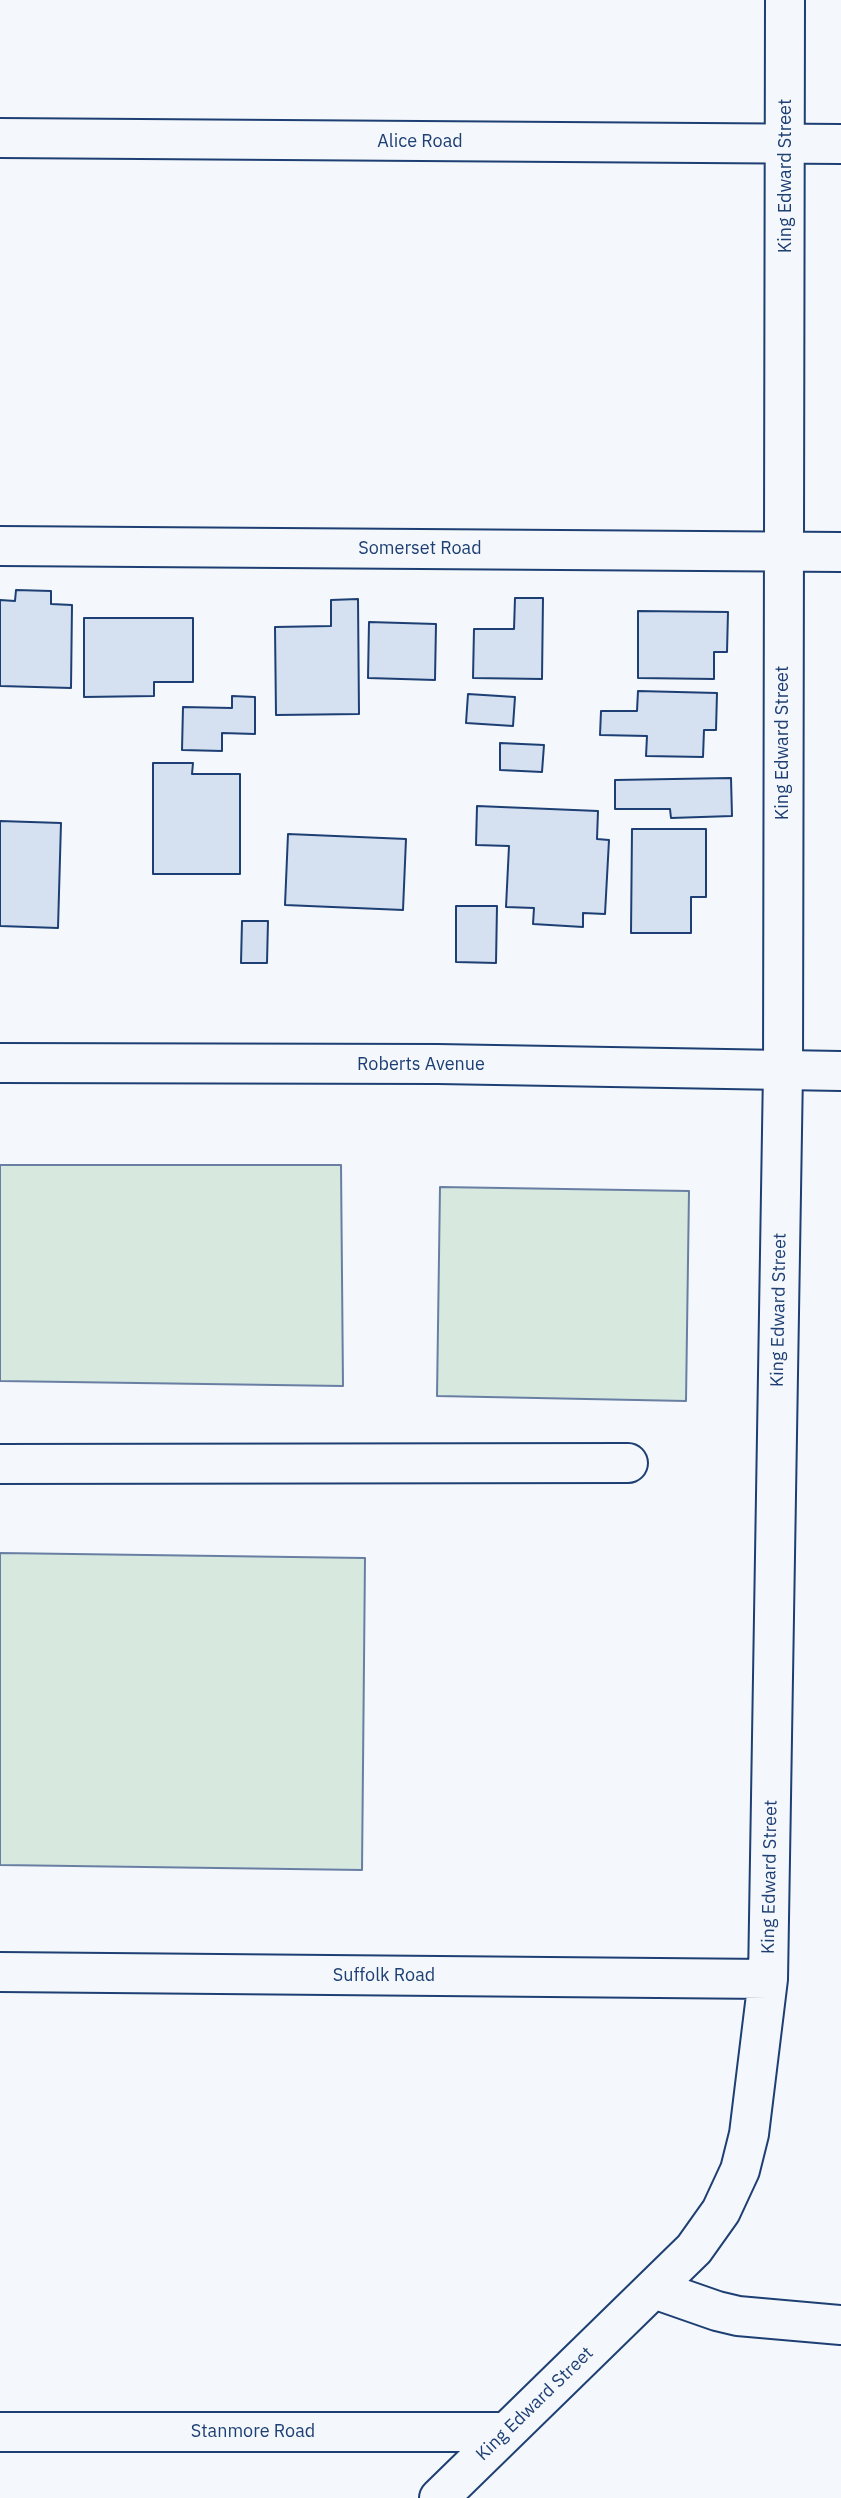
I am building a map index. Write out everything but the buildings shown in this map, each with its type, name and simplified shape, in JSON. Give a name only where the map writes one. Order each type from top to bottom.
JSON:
[{"type":"street","name":"King Edward Street","points":[[439,2498],[694,2249],[721,2211],[740,2170],[749,2134],[768,1979],[783,1071],[785,0]]},
{"type":"street","name":"Alice Road","points":[[0,138],[841,144]]},
{"type":"street","name":"Somerset Road","points":[[0,546],[841,552]]},
{"type":"street","name":"Roberts Avenue","points":[[0,1063],[438,1064],[841,1071]]},
{"type":"street","points":[[0,1464],[628,1463]]},
{"type":"street","name":"Suffolk Road","points":[[0,1972],[768,1979]]},
{"type":"street","points":[[654,2288],[738,2316],[841,2325]]},
{"type":"street","name":"Stanmore Road","points":[[0,2432],[506,2432]]},
{"type":"shaded area","points":[[0,1165],[341,1165],[343,1386],[0,1381]]},
{"type":"shaded area","points":[[440,1187],[689,1191],[686,1401],[437,1396]]},
{"type":"shaded area","points":[[0,1553],[365,1558],[362,1870],[0,1865]]}]
